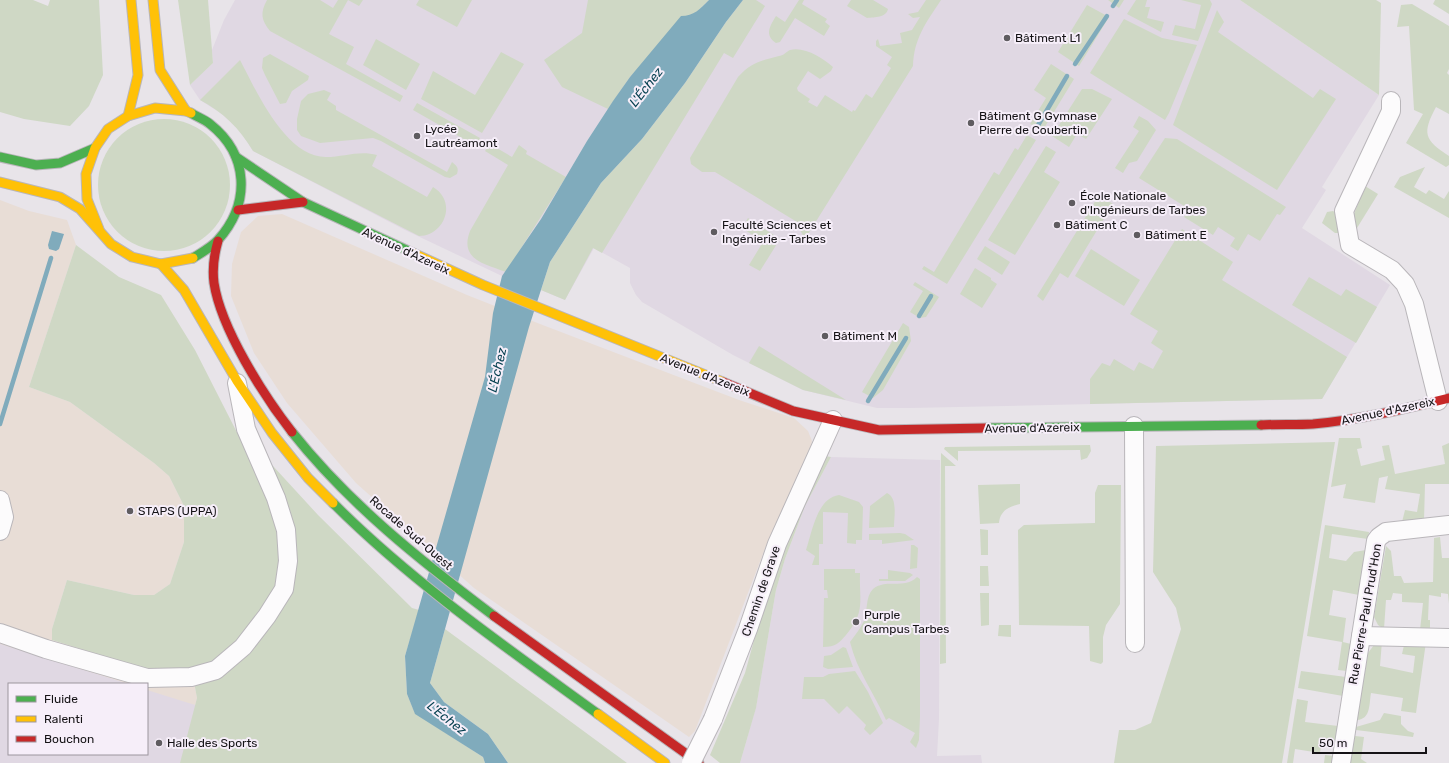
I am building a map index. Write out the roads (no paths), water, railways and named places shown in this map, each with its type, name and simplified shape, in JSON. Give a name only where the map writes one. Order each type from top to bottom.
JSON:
[{"type":"main road","points":[[128,116],[138,75],[131,0]]},
{"type":"main road","points":[[153,0],[160,70],[186,111]]},
{"type":"main road","points":[[0,182],[60,197],[80,209],[112,244],[132,257],[161,264],[193,258],[218,241],[238,210],[242,183],[236,157],[226,140],[209,123],[186,111],[155,108],[128,116],[108,129],[95,148],[86,174],[86,199],[99,229]]},
{"type":"main road","points":[[0,157],[36,165],[60,163],[95,148]]},
{"type":"main road","name":"Avenue d'Azereix","points":[[236,157],[303,202],[395,246],[491,288],[792,410],[879,430],[1326,422],[1353,420],[1443,399]]},
{"type":"main road","points":[[238,210],[303,202]]},
{"type":"main road","name":"Rocade Sud-Ouest","points":[[218,241],[213,254],[212,278],[227,326],[258,381],[308,451],[359,504],[415,554],[474,601],[699,763]]},
{"type":"main road","points":[[161,264],[184,290],[237,381],[272,432],[308,478],[356,526],[405,570],[468,619],[665,763]]},
{"type":"street","points":[[1391,101],[1390,111],[1344,211],[1347,233],[1350,244],[1392,270],[1405,284],[1414,304],[1443,399]]},
{"type":"street","points":[[0,633],[46,649],[147,678],[191,677],[216,670],[243,647],[267,616],[284,589],[288,561],[286,530],[276,498],[246,429],[237,381]]},
{"type":"street","name":"Chemin de Grave","points":[[691,763],[713,719],[748,629],[777,544],[833,420]]},
{"type":"street","points":[[1134,426],[1135,643]]},
{"type":"street","points":[[0,500],[4,517],[0,531]]},
{"type":"street","name":"Rue Pierre-Paul Prud'Hon","points":[[1341,763],[1375,547],[1379,537],[1386,532],[1449,525]]},
{"type":"street","points":[[1361,636],[1449,638]]},
{"type":"water","name":"L'Échez","points":[[709,0],[743,0],[726,22],[685,83],[642,139],[601,183],[550,262],[529,327],[430,683],[444,702],[488,734],[508,763],[485,763],[483,757],[415,714],[407,694],[405,656],[485,377],[493,313],[502,276],[541,219],[587,141],[630,77],[681,16],[690,15],[700,9]]},
{"type":"water","points":[[52,231],[64,234],[59,249],[56,251],[49,249],[48,245]]},
{"type":"waterway","points":[[1113,6],[1117,0]]},
{"type":"waterway","points":[[1075,64],[1107,16]]},
{"type":"waterway","points":[[1037,127],[1067,76]]},
{"type":"waterway","points":[[0,424],[51,258]]},
{"type":"waterway","points":[[919,316],[931,296]]},
{"type":"waterway","points":[[868,401],[906,338]]},
{"type":"place","name":"Bâtiment L1","points":[[1007,38]]},
{"type":"place","name":"Bâtiment G Gymnase Pierre de Coubertin","points":[[971,123]]},
{"type":"place","name":"Lycée Lautréamont","points":[[417,136]]},
{"type":"place","name":"École Nationale d'Ingénieurs de Tarbes","points":[[1072,203]]},
{"type":"place","name":"Bâtiment C","points":[[1057,225]]},
{"type":"place","name":"Faculté Sciences et Ingénierie - Tarbes","points":[[714,232]]},
{"type":"place","name":"Bâtiment E","points":[[1137,235]]},
{"type":"place","name":"Bâtiment M","points":[[825,336]]},
{"type":"place","name":"STAPS (UPPA)","points":[[130,511]]},
{"type":"place","name":"Purple Campus Tarbes","points":[[856,622]]},
{"type":"place","name":"Halle des Sports","points":[[159,743]]}]
